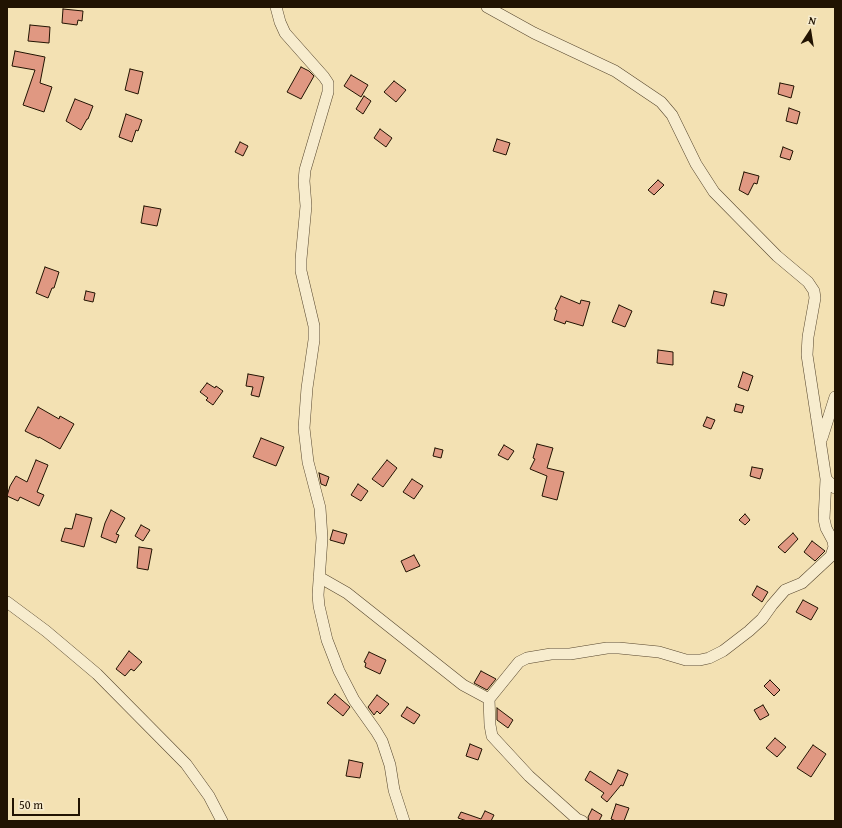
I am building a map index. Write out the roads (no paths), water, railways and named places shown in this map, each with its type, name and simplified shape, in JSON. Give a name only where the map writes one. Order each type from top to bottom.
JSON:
[{"type":"street","points":[[276,7],[285,33],[328,82],[328,92],[305,170],[304,180],[306,206],[301,259],[302,271],[314,326],[314,340],[307,388],[304,428],[308,462],[320,508],[322,538],[318,595],[319,606],[327,640],[339,671],[354,700],[382,741],[390,765],[394,790],[404,821]]},
{"type":"street","points":[[487,7],[534,32],[615,71],[661,102],[672,114],[696,164],[714,192],[777,256],[808,282],[814,291],[815,298],[808,337],[807,354],[826,479],[824,519],[826,528],[833,541],[834,547],[831,556],[802,583],[785,590],[762,619],[749,631],[723,651],[709,658],[700,660],[686,660],[659,652],[620,648],[607,648],[570,654],[551,654],[527,658],[519,662],[489,699],[492,736],[530,776],[577,819],[582,821]]},
{"type":"street","points":[[821,440],[835,397]]},
{"type":"street","points":[[826,479],[835,488]]},
{"type":"street","points":[[319,577],[347,593],[463,685],[489,699]]},
{"type":"street","points":[[7,602],[46,631],[97,674],[186,764],[209,796],[222,821]]}]
